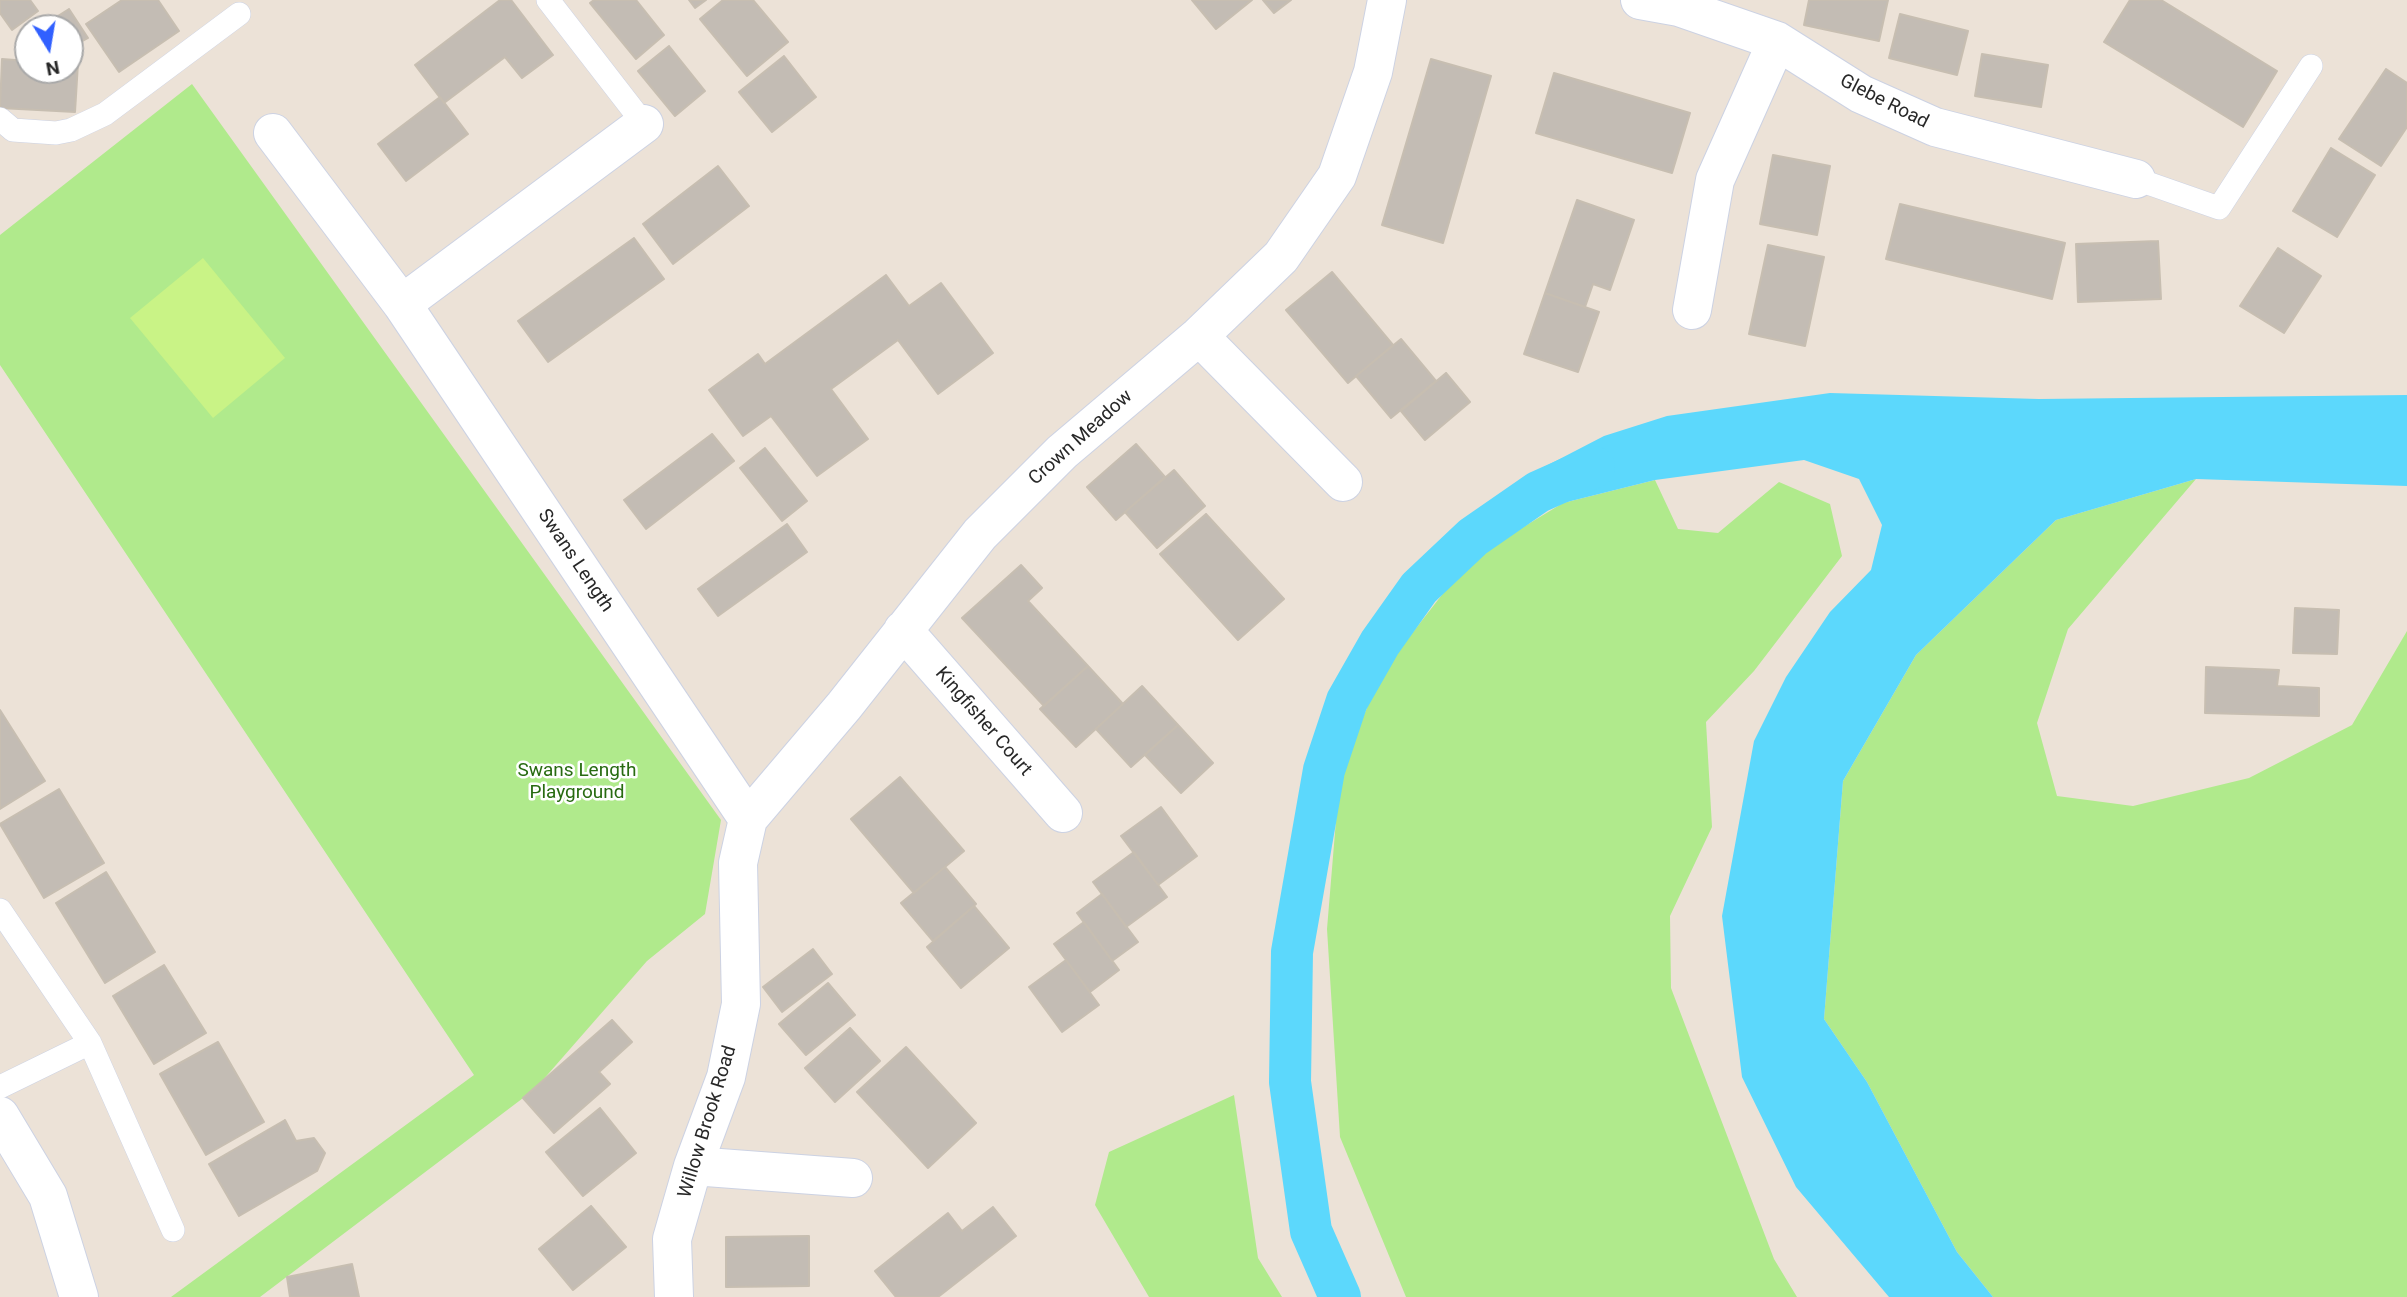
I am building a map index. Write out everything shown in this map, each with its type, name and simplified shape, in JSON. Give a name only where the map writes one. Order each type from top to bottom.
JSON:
[{"type":"street","name":"Crown Meadow","points":[[738,863],[748,819],[844,706],[980,534],[1062,452],[1199,336],[1281,257],[1337,176],[1373,72],[1387,0]]},
{"type":"street","name":"Glebe Road","points":[[1640,0],[1679,7],[1777,41],[1861,94],[1935,127],[2136,179]]},
{"type":"street","points":[[1692,310],[1715,180],[1777,41]]},
{"type":"street","points":[[402,304],[644,124]]},
{"type":"street","name":"Swans Length","points":[[273,133],[402,304],[748,819]]},
{"type":"street","points":[[1199,336],[1343,482]]},
{"type":"street","name":"Kingfisher Court","points":[[903,630],[1063,813]]},
{"type":"street","name":"Willow Brook Road","points":[[674,1297],[672,1239],[693,1166],[726,1077],[741,1004],[738,863]]},
{"type":"street","points":[[0,1116],[48,1196],[79,1297]]},
{"type":"street","points":[[693,1166],[853,1178]]},
{"type":"lane","points":[[548,0],[644,124]]},
{"type":"lane","points":[[0,118],[13,130],[56,133],[71,130],[105,114],[239,14]]},
{"type":"lane","points":[[2136,179],[2219,208],[2311,66]]},
{"type":"lane","points":[[0,910],[90,1043],[173,1230]]},
{"type":"lane","points":[[0,1087],[90,1043]]},
{"type":"green space","name":"Swans Length Playground","points":[[192,84],[721,820],[705,914],[647,961],[535,1089],[260,1297],[171,1297],[474,1075],[0,365],[0,235]]},
{"type":"green space","points":[[203,258],[285,358],[213,418],[130,318]]},
{"type":"green space","points":[[2196,479],[2068,629],[2037,723],[2057,796],[2133,806],[2249,778],[2352,725],[2407,631],[2407,1297],[1993,1297],[1957,1252],[1867,1082],[1824,1019],[1843,781],[1916,655],[2056,520]]},
{"type":"green space","points":[[1655,480],[1678,529],[1718,533],[1779,482],[1830,504],[1842,556],[1754,671],[1706,722],[1712,827],[1670,916],[1671,988],[1774,1259],[1797,1297],[1406,1297],[1340,1137],[1327,929],[1340,772],[1382,672],[1469,560],[1563,503]]},
{"type":"green space","points":[[1234,1095],[1258,1258],[1282,1297],[1149,1297],[1095,1205],[1109,1152]]},
{"type":"water","points":[[1830,393],[2039,399],[2407,395],[2407,486],[2196,479],[2056,520],[1916,655],[1843,781],[1824,1019],[1867,1082],[1957,1252],[1993,1297],[1889,1297],[1796,1187],[1742,1077],[1722,916],[1754,741],[1786,677],[1830,612],[1871,570],[1882,525],[1859,479],[1804,460],[1655,480],[1563,503],[1521,479],[1604,436],[1667,416]]},
{"type":"building","points":[[0,0],[30,0],[38,11],[34,14],[14,14],[12,30],[0,13]]},
{"type":"building","points":[[122,0],[158,0],[179,31],[119,72],[86,24]]},
{"type":"building","points":[[500,0],[511,0],[553,55],[522,78],[505,57],[444,103],[415,65]]},
{"type":"building","points":[[594,0],[636,0],[664,35],[636,59],[590,3]]},
{"type":"building","points":[[689,0],[706,0],[695,8]]},
{"type":"building","points":[[723,0],[753,0],[788,42],[747,76],[700,19]]},
{"type":"building","points":[[1192,0],[1252,0],[1216,29]]},
{"type":"building","points":[[1263,0],[1291,0],[1274,13]]},
{"type":"building","points":[[1809,0],[1888,0],[1879,41],[1804,25]]},
{"type":"building","points":[[2130,0],[2161,0],[2277,71],[2243,127],[2104,42]]},
{"type":"building","points":[[1900,14],[1968,31],[1957,75],[1889,58]]},
{"type":"building","points":[[669,46],[705,91],[675,116],[638,71]]},
{"type":"building","points":[[1982,54],[2048,65],[2041,107],[1975,96]]},
{"type":"building","points":[[784,56],[816,97],[772,132],[739,92]]},
{"type":"building","points":[[2,59],[14,60],[14,84],[77,84],[75,112],[0,108]]},
{"type":"building","points":[[1431,59],[1491,76],[1443,243],[1382,225]]},
{"type":"building","points":[[2386,69],[2407,83],[2407,127],[2381,166],[2339,139]]},
{"type":"building","points":[[1554,73],[1690,113],[1672,173],[1536,133]]},
{"type":"building","points":[[440,97],[468,134],[406,181],[378,144]]},
{"type":"building","points":[[2331,148],[2375,175],[2337,237],[2293,211]]},
{"type":"building","points":[[1773,155],[1830,166],[1817,235],[1760,224]]},
{"type":"building","points":[[718,166],[749,206],[673,264],[643,224]]},
{"type":"building","points":[[1577,200],[1634,220],[1610,290],[1593,284],[1585,307],[1545,293]]},
{"type":"building","points":[[1900,204],[2065,243],[2052,299],[1886,259]]},
{"type":"building","points":[[634,238],[664,279],[548,362],[518,321]]},
{"type":"building","points":[[2158,241],[2161,299],[2078,302],[2076,244]]},
{"type":"building","points":[[1768,245],[1824,257],[1805,346],[1749,334]]},
{"type":"building","points":[[2278,248],[2321,276],[2284,333],[2240,306]]},
{"type":"building","points":[[1332,272],[1393,345],[1348,383],[1286,310]]},
{"type":"building","points":[[886,275],[909,306],[941,283],[993,353],[938,394],[898,340],[831,389],[868,439],[817,476],[771,416],[743,436],[709,390],[758,354],[765,364]]},
{"type":"building","points":[[1545,293],[1599,312],[1578,372],[1524,354]]},
{"type":"building","points":[[1401,339],[1436,381],[1391,418],[1356,376]]},
{"type":"building","points":[[1446,373],[1470,402],[1425,440],[1401,411]]},
{"type":"building","points":[[712,434],[734,461],[646,529],[624,500]]},
{"type":"building","points":[[1136,444],[1165,477],[1116,520],[1087,487]]},
{"type":"building","points":[[765,448],[807,501],[782,521],[740,468]]},
{"type":"building","points":[[1174,470],[1205,506],[1157,548],[1125,512]]},
{"type":"building","points":[[1206,514],[1284,599],[1238,640],[1160,554]]},
{"type":"building","points":[[787,524],[807,552],[718,616],[698,589]]},
{"type":"building","points":[[1021,565],[1042,588],[1028,601],[1088,666],[1044,706],[962,618]]},
{"type":"building","points":[[2295,608],[2339,610],[2337,654],[2293,653]]},
{"type":"building","points":[[1088,666],[1123,704],[1076,747],[1040,709]]},
{"type":"building","points":[[2206,667],[2279,670],[2277,686],[2319,688],[2319,716],[2205,713]]},
{"type":"building","points":[[1142,686],[1178,725],[1131,767],[1096,729]]},
{"type":"building","points":[[0,710],[45,781],[0,809]]},
{"type":"building","points":[[1178,725],[1213,763],[1181,793],[1145,755]]},
{"type":"building","points":[[900,777],[964,851],[914,893],[851,819]]},
{"type":"building","points":[[59,789],[104,863],[44,898],[0,824]]},
{"type":"building","points":[[1161,807],[1197,856],[1158,885],[1121,836]]},
{"type":"building","points":[[1134,852],[1167,897],[1126,927],[1093,882]]},
{"type":"building","points":[[945,867],[976,904],[933,941],[901,903]]},
{"type":"building","points":[[106,872],[155,952],[105,983],[56,903]]},
{"type":"building","points":[[1102,894],[1138,942],[1112,961],[1077,913]]},
{"type":"building","points":[[974,906],[1009,948],[961,988],[927,947]]},
{"type":"building","points":[[1084,922],[1119,970],[1090,992],[1054,944]]},
{"type":"building","points":[[813,949],[832,974],[782,1012],[763,987]]},
{"type":"building","points":[[1066,960],[1099,1005],[1062,1032],[1029,987]]},
{"type":"building","points":[[164,965],[206,1033],[154,1064],[113,996]]},
{"type":"building","points":[[828,983],[855,1015],[806,1055],[779,1024]]},
{"type":"building","points":[[612,1020],[632,1042],[599,1072],[610,1084],[554,1133],[523,1098]]},
{"type":"building","points":[[850,1028],[880,1061],[835,1102],[805,1068]]},
{"type":"building","points":[[218,1042],[264,1122],[206,1155],[160,1074]]},
{"type":"building","points":[[906,1047],[976,1123],[928,1168],[857,1092]]},
{"type":"building","points":[[600,1108],[636,1153],[583,1196],[546,1152]]},
{"type":"building","points":[[285,1120],[296,1141],[314,1138],[325,1153],[317,1171],[239,1216],[209,1164]]},
{"type":"building","points":[[591,1206],[626,1247],[573,1290],[539,1249]]},
{"type":"building","points":[[993,1207],[1016,1236],[938,1297],[896,1297],[875,1271],[948,1213],[962,1231]]},
{"type":"building","points":[[809,1236],[809,1286],[726,1287],[726,1237]]},
{"type":"building","points":[[352,1264],[359,1297],[290,1297],[287,1277]]},
{"type":"waterway","points":[[1340,1297],[1311,1231],[1290,1082],[1292,952],[1324,770],[1347,701],[1380,643],[1419,588],[1473,537],[1538,492],[1594,467]]}]
